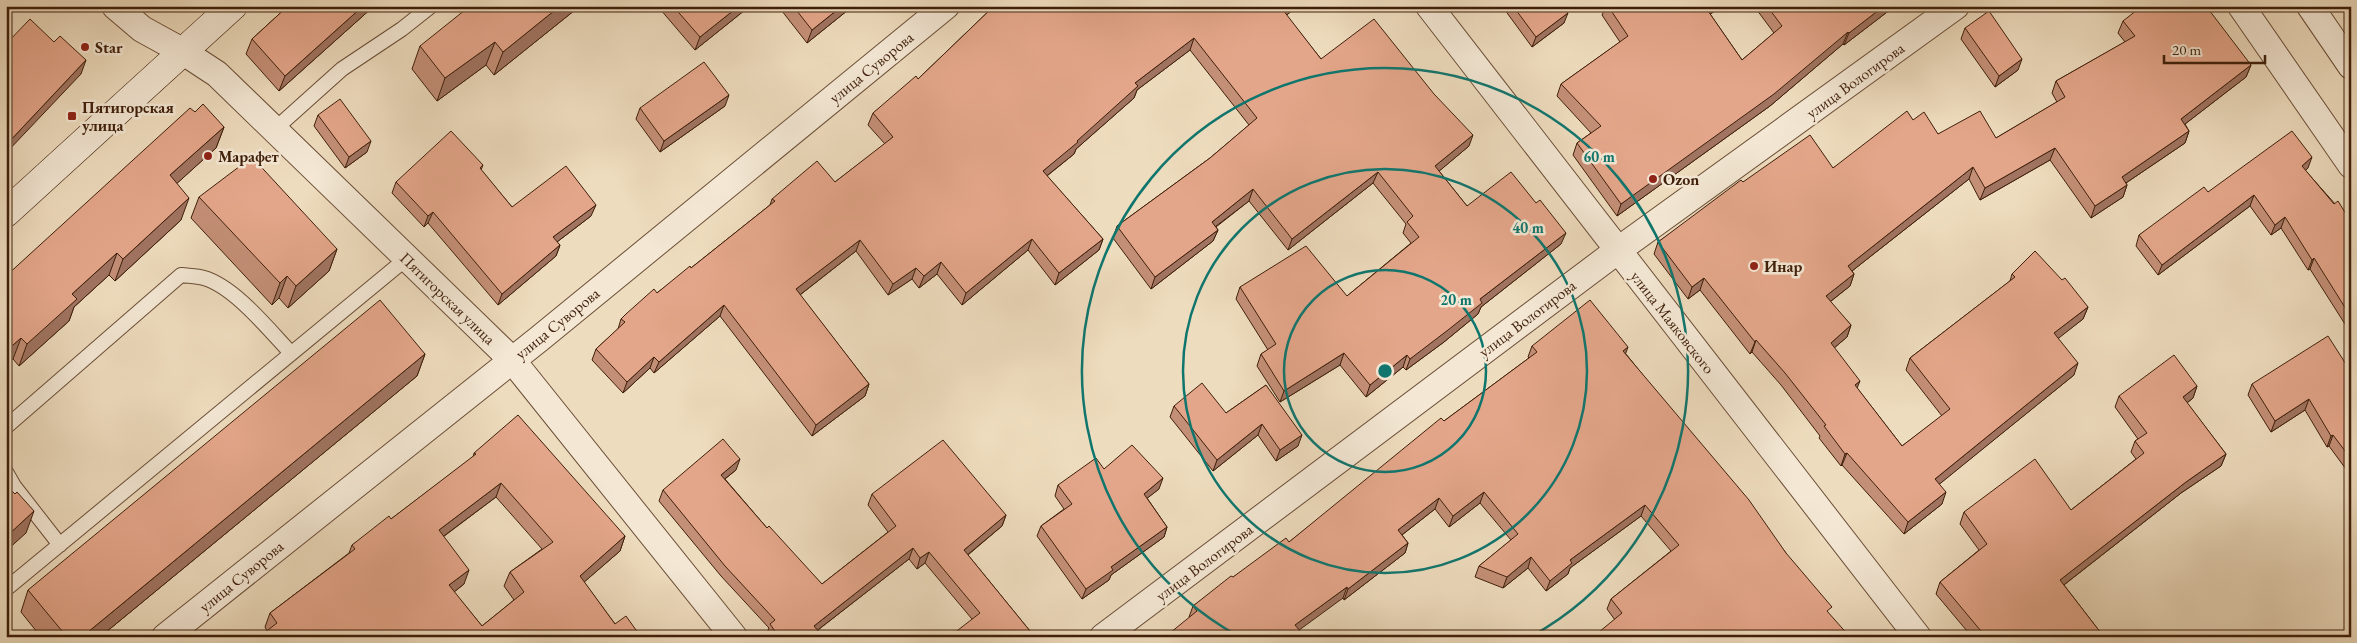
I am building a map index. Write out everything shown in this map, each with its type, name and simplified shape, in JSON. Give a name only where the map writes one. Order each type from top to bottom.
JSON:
[{"type":"street","name":"Пятигорская улица","points":[[116,6],[142,29],[182,51],[217,74],[512,360],[734,637]]},
{"type":"street","points":[[6,213],[233,6]]},
{"type":"street","name":"улица Суворова","points":[[165,637],[512,360],[946,6]]},
{"type":"street","name":"улица Маяковского","points":[[1429,6],[1918,637]]},
{"type":"street","name":"улица Вологирова","points":[[1103,637],[1617,251],[1956,6]]},
{"type":"street","points":[[2241,6],[2351,165]]},
{"type":"street","points":[[2310,6],[2351,66]]},
{"type":"lane","points":[[274,130],[342,69],[402,30],[432,6]]},
{"type":"lane","points":[[6,589],[407,258]]},
{"type":"lane","points":[[6,426],[181,275],[205,278],[223,288],[258,318],[291,353]]},
{"type":"lane","points":[[6,472],[14,486],[60,545]]},
{"type":"building","points":[[288,6],[363,6],[285,76],[252,39]]},
{"type":"building","points":[[470,6],[560,6],[503,52],[495,42],[445,78],[420,46]]},
{"type":"building","points":[[673,6],[739,6],[700,37]]},
{"type":"building","points":[[793,6],[842,6],[812,30]]},
{"type":"building","points":[[994,6],[1288,6],[1283,10],[1321,59],[1374,19],[1434,94],[1473,135],[1435,166],[1467,206],[1511,172],[1536,203],[1540,200],[1566,233],[1480,299],[1482,303],[1448,330],[1410,359],[1407,355],[1370,385],[1344,353],[1284,391],[1261,354],[1276,344],[1240,287],[1306,246],[1347,296],[1419,237],[1407,222],[1413,216],[1378,172],[1292,239],[1253,189],[1212,222],[1218,230],[1155,277],[1117,226],[1210,158],[1257,118],[1194,38],[1135,83],[1138,86],[1078,142],[1043,171],[1103,239],[1059,273],[1032,239],[966,293],[941,262],[924,276],[916,268],[893,284],[860,240],[796,289],[869,384],[816,425],[724,305],[659,362],[654,357],[627,382],[596,349],[625,322],[621,319],[654,289],[657,293],[775,201],[772,199],[817,161],[835,182],[893,137],[873,113],[916,76],[918,79]]},
{"type":"building","points":[[1513,6],[1562,6],[1568,13],[1536,37]]},
{"type":"building","points":[[1608,6],[1709,6],[1706,8],[1742,60],[1782,26],[1767,6],[1884,6],[1848,32],[1774,94],[1621,204],[1577,143],[1601,126],[1561,84],[1628,36]]},
{"type":"building","points":[[2142,6],[2206,6],[2251,65],[2181,119],[2189,131],[2122,177],[2127,185],[2095,206],[2055,148],[1985,188],[1973,167],[1848,266],[1854,274],[1826,296],[1851,325],[1831,343],[1860,381],[1855,385],[1902,446],[1950,409],[1910,358],[2015,277],[2012,274],[2035,251],[2062,280],[2065,278],[2088,307],[2054,333],[2078,363],[1935,479],[1946,492],[1908,522],[1847,453],[1845,454],[1824,426],[1826,425],[1785,373],[1756,340],[1755,342],[1704,278],[1692,287],[1658,242],[1741,180],[1743,182],[1810,135],[1833,168],[1907,111],[1913,120],[1924,112],[1938,134],[1980,111],[1996,138],[2065,97],[2056,81],[2135,36],[2123,21]]},
{"type":"building","points":[[1989,11],[2022,59],[1999,76],[1965,28]]},
{"type":"building","points":[[30,19],[54,42],[60,36],[86,60],[6,145],[6,44]]},
{"type":"building","points":[[704,62],[729,95],[664,141],[640,108]]},
{"type":"building","points":[[340,99],[371,141],[349,157],[318,115]]},
{"type":"building","points":[[203,104],[224,127],[170,175],[189,198],[123,259],[117,253],[72,294],[77,299],[27,344],[21,338],[6,351],[6,276],[190,108],[195,112]]},
{"type":"building","points":[[451,131],[483,165],[480,168],[512,207],[566,166],[596,205],[553,237],[560,245],[502,294],[433,212],[428,216],[396,182]]},
{"type":"building","points":[[2292,131],[2312,157],[2302,166],[2334,204],[2338,201],[2351,222],[2351,317],[2314,258],[2312,260],[2285,217],[2275,225],[2254,195],[2162,265],[2139,235],[2204,187],[2208,192]]},
{"type":"building","points":[[252,157],[337,249],[296,286],[287,276],[280,283],[199,197]]},
{"type":"building","points":[[380,300],[425,354],[82,637],[67,637],[28,590]]},
{"type":"building","points":[[1590,300],[1628,347],[1623,351],[1749,500],[1786,553],[1832,607],[1827,611],[1850,637],[1593,637],[1622,613],[1611,599],[1679,545],[1645,505],[1570,560],[1572,563],[1550,581],[1531,557],[1507,577],[1479,566],[1518,534],[1484,492],[1453,516],[1439,498],[1398,530],[1408,543],[1348,589],[1347,587],[1295,625],[1305,637],[1165,637],[1197,611],[1193,606],[1231,576],[1233,577],[1286,538],[1289,542],[1441,418],[1444,421],[1537,352],[1532,346]]},
{"type":"building","points":[[2328,336],[2351,372],[2351,459],[2333,435],[2331,436],[2309,399],[2275,421],[2252,384]]},
{"type":"building","points":[[2174,355],[2197,386],[2183,397],[2226,454],[2186,482],[2060,580],[2104,637],[1986,637],[1940,582],[1987,544],[1964,512],[2035,459],[2071,510],[2144,453],[2135,441],[2147,433],[2119,396]]},
{"type":"building","points":[[1202,383],[1226,413],[1266,385],[1302,435],[1280,450],[1262,424],[1217,460],[1174,406]]},
{"type":"building","points":[[518,415],[625,536],[580,576],[615,624],[626,616],[641,637],[259,637],[277,623],[270,613],[355,549],[352,545],[389,516],[391,519],[476,454],[474,453]],"holes":[[[501,483],[553,542],[510,572],[524,592],[482,626],[449,585],[469,570],[439,530]]]},
{"type":"building","points":[[723,439],[740,459],[721,475],[767,528],[769,526],[822,584],[896,526],[872,494],[943,440],[1006,515],[964,550],[1030,631],[1023,637],[949,637],[980,613],[929,552],[920,558],[913,548],[814,626],[823,637],[779,637],[770,624],[775,620],[725,566],[663,490]]},
{"type":"building","points":[[1132,445],[1163,478],[1144,494],[1167,527],[1111,567],[1113,570],[1086,589],[1041,526],[1072,504],[1058,485],[1096,458],[1104,469]]},
{"type":"building","points":[[6,485],[15,494],[17,492],[34,511],[6,537]]},
{"type":"place","name":"Star","points":[[85,47]]},
{"type":"place","name":"Пятигорская улица","points":[[72,116]]},
{"type":"place","name":"Марафет","points":[[208,156]]},
{"type":"place","name":"Ozon","points":[[1653,179]]},
{"type":"place","name":"Инар","points":[[1754,266]]}]
